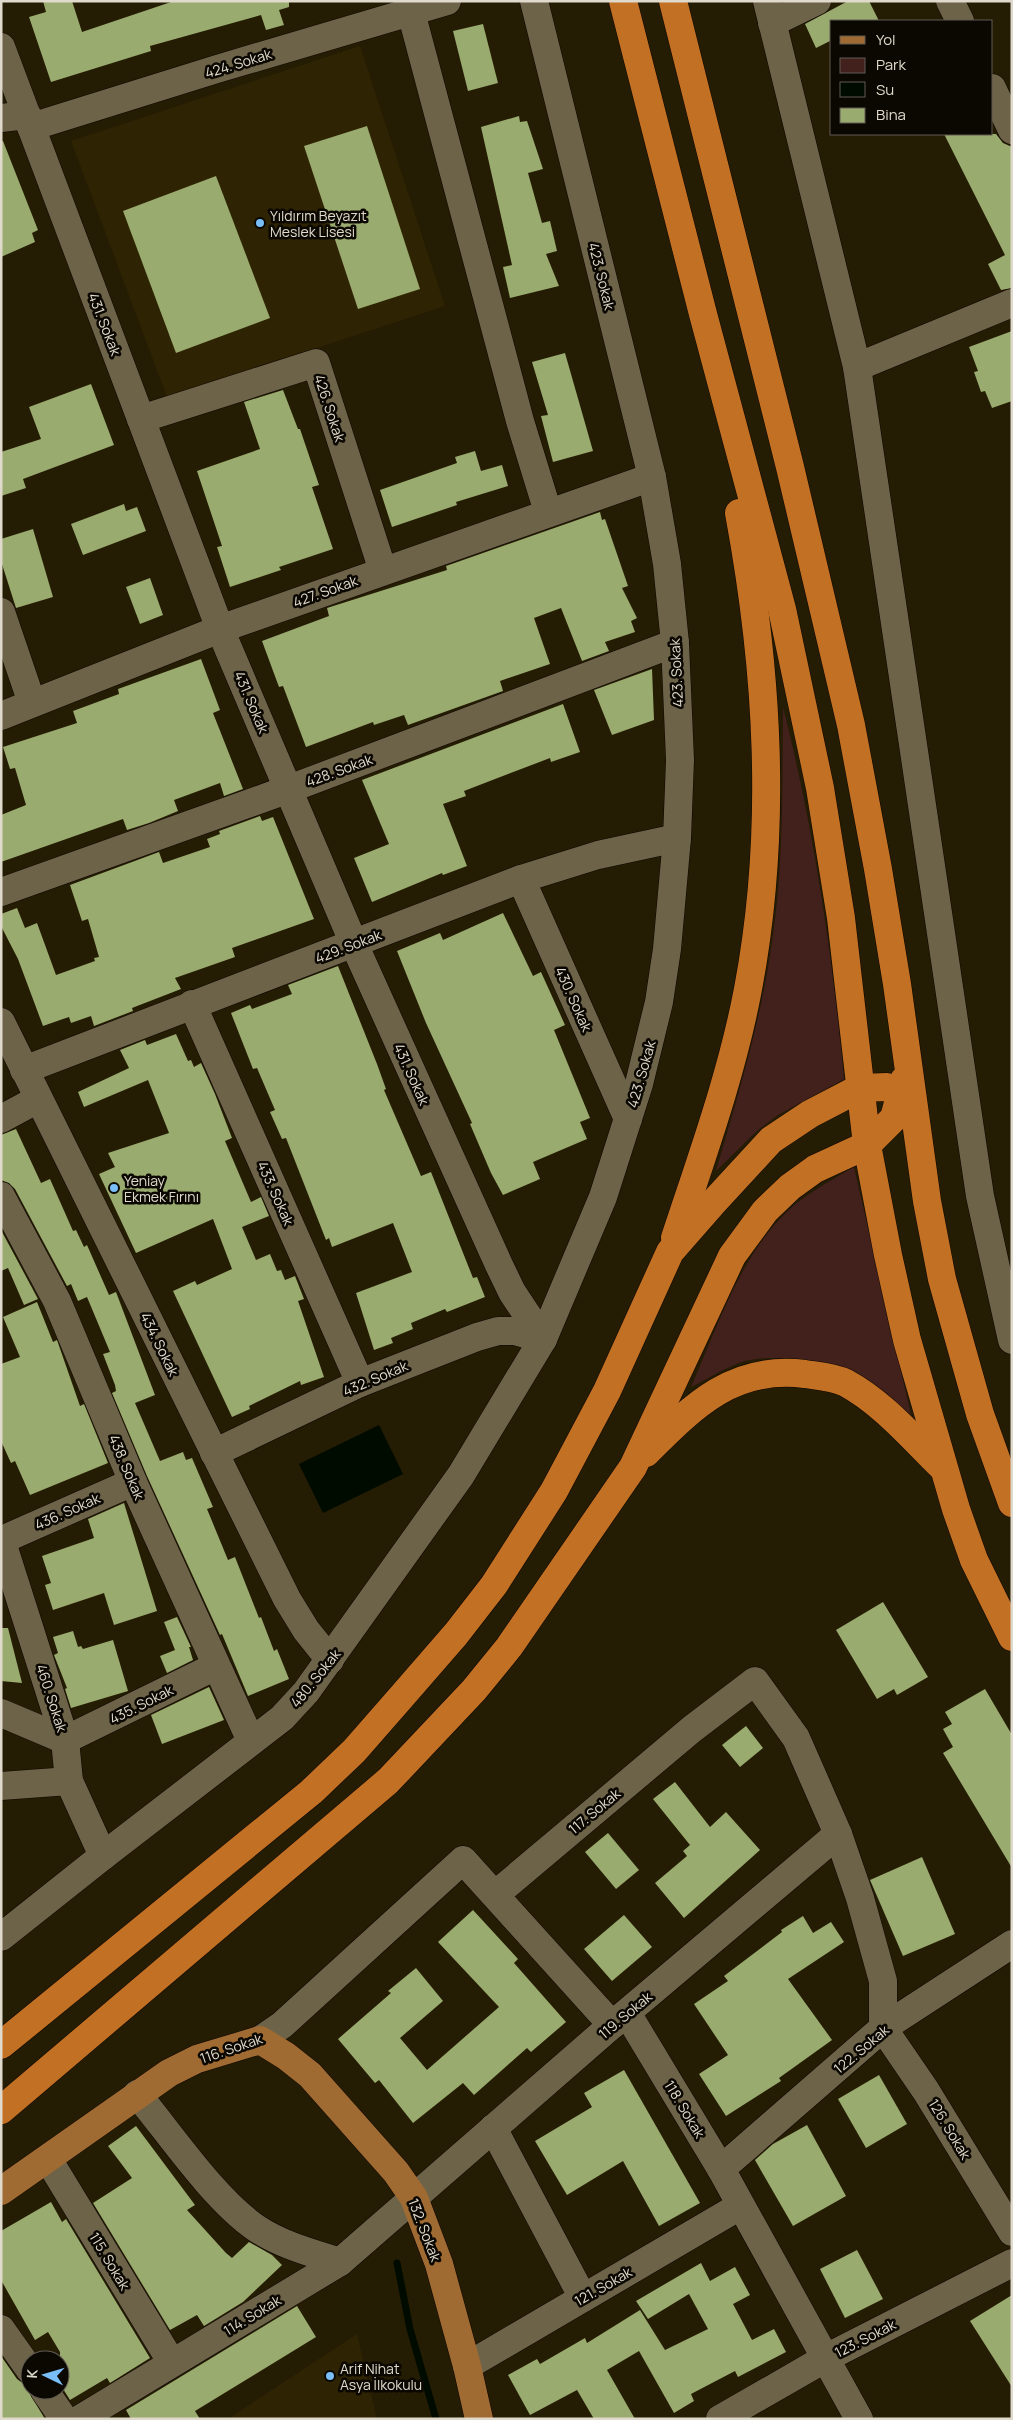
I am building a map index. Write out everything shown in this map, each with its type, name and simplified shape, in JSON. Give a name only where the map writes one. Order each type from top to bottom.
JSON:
[{"type":"highway","points":[[623,1],[703,314],[782,610],[820,788],[841,918],[867,1145],[888,1255],[905,1330],[943,1469],[974,1560],[1012,1637]]},
{"type":"highway","points":[[673,1],[790,467],[851,725],[880,878],[908,1063],[916,1131],[942,1279],[980,1414],[1012,1504]]},
{"type":"highway","points":[[1,2045],[311,1792],[354,1751],[456,1634],[494,1585],[554,1491],[607,1391],[670,1252],[730,1065],[749,979],[763,886],[767,832],[763,681],[752,584],[703,314]]},
{"type":"highway","points":[[1,2110],[388,1781],[474,1690],[509,1647],[633,1466],[732,1256],[748,1231],[790,1187],[815,1169],[867,1145],[894,1118],[908,1063]]},
{"type":"highway","points":[[670,1252],[772,1140],[810,1114],[860,1088],[887,1087],[900,1094],[916,1131]]},
{"type":"highway","points":[[633,1466],[688,1411],[719,1390],[745,1380],[784,1372],[821,1376],[845,1382],[891,1417],[943,1469]]},
{"type":"main road","name":"116. Sokak","points":[[1,2191],[169,2073],[198,2059],[260,2040]]},
{"type":"main road","name":"132. Sokak","points":[[260,2040],[286,2056],[310,2076],[396,2172],[414,2198],[429,2234],[467,2366],[479,2419]]},
{"type":"street","name":"424. Sokak","points":[[20,120],[447,1]]},
{"type":"street","name":"423. Sokak","points":[[534,1],[652,477],[667,564],[675,643],[680,760],[678,838],[667,950],[659,1002],[642,1076],[603,1197],[543,1339]]},
{"type":"street","points":[[816,1],[769,12],[857,367],[980,1196],[1012,1340]]},
{"type":"street","points":[[950,1],[960,20]]},
{"type":"street","points":[[412,12],[520,421],[548,512]]},
{"type":"street","name":"431. Sokak","points":[[1,47],[20,120],[141,419],[220,629],[354,944],[512,1292],[543,1339]]},
{"type":"street","points":[[993,90],[1012,130]]},
{"type":"street","points":[[857,367],[1012,303]]},
{"type":"street","name":"426. Sokak","points":[[141,419],[316,363],[383,571]]},
{"type":"street","name":"427. Sokak","points":[[1,716],[220,629],[548,512],[652,477]]},
{"type":"street","points":[[1,612],[32,703]]},
{"type":"street","name":"428. Sokak","points":[[1,892],[289,789],[675,643]]},
{"type":"street","name":"429. Sokak","points":[[24,1070],[521,879],[598,855],[678,838]]},
{"type":"street","name":"430. Sokak","points":[[521,879],[628,1119]]},
{"type":"street","name":"433. Sokak","points":[[192,1004],[360,1383]]},
{"type":"street","name":"434. Sokak","points":[[1,1022],[287,1599],[306,1630],[330,1660]]},
{"type":"street","points":[[1,1119],[38,1099]]},
{"type":"street","name":"438. Sokak","points":[[1,1196],[57,1301],[80,1350],[133,1482],[251,1741]]},
{"type":"street","name":"432. Sokak","points":[[214,1453],[360,1383],[476,1337],[498,1331],[516,1331],[543,1339]]},
{"type":"street","name":"480. Sokak","points":[[1,1938],[103,1856],[282,1718],[306,1692],[460,1475],[543,1339]]},
{"type":"street","name":"436. Sokak","points":[[1,1540],[133,1482]]},
{"type":"street","name":"460. Sokak","points":[[1,1540],[65,1740],[69,1781],[103,1856]]},
{"type":"street","name":"435. Sokak","points":[[65,1740],[216,1666]]},
{"type":"street","name":"117. Sokak","points":[[496,1894],[692,1729],[755,1681],[796,1738],[838,1834]]},
{"type":"street","points":[[1,1713],[65,1740]]},
{"type":"street","points":[[1,1786],[69,1781]]},
{"type":"street","points":[[838,1834],[860,1898],[883,1981],[883,2028]]},
{"type":"street","name":"119. Sokak","points":[[414,2198],[612,2025],[838,1834]]},
{"type":"street","name":"116. Sokak","points":[[260,2040],[287,2020],[463,1860],[496,1894]]},
{"type":"street","points":[[496,1894],[612,2025]]},
{"type":"street","name":"122. Sokak","points":[[721,2169],[883,2028],[1012,1944]]},
{"type":"street","name":"118. Sokak","points":[[612,2025],[627,2013],[721,2169],[859,2419]]},
{"type":"street","name":"126. Sokak","points":[[883,2028],[926,2091],[1012,2232]]},
{"type":"street","points":[[137,2094],[215,2190],[243,2218],[257,2229],[281,2242],[340,2262]]},
{"type":"street","points":[[493,2128],[583,2298]]},
{"type":"street","name":"115. Sokak","points":[[48,2159],[172,2363]]},
{"type":"street","name":"114. Sokak","points":[[80,2419],[340,2262],[414,2198]]},
{"type":"street","name":"121. Sokak","points":[[467,2366],[740,2206]]},
{"type":"street","name":"123. Sokak","points":[[720,2419],[826,2358],[1012,2263]]},
{"type":"street","points":[[1,2329],[20,2356]]},
{"type":"street","points":[[51,2400],[64,2419]]},
{"type":"shaded area","name":"Yıldırım Beyazıt Meslek Lisesi","points":[[360,46],[445,306],[167,397],[71,141]]},
{"type":"shaded area","name":"Arif Nihat Asya İlkokulu","points":[[357,2334],[377,2419],[228,2419]]},
{"type":"green space","points":[[783,707],[804,799],[821,891],[844,1079],[778,1115],[758,1130],[716,1171],[755,1029],[772,942],[779,883]]},
{"type":"green space","points":[[854,1167],[911,1415],[867,1381],[852,1373],[819,1362],[801,1359],[765,1358],[744,1361],[691,1387],[732,1292],[758,1247],[773,1227],[797,1203],[821,1186]]},
{"type":"water","points":[[379,1425],[403,1474],[323,1513],[299,1464]]},
{"type":"building","points":[[43,1],[72,1],[82,32],[174,1],[289,1],[289,7],[279,10],[284,25],[266,30],[261,15],[150,46],[151,51],[51,82],[29,17],[46,12]]},
{"type":"building","points":[[848,1],[869,1],[878,20],[830,20],[830,41],[816,48],[805,24]]},
{"type":"building","points":[[483,24],[498,83],[468,91],[453,31]]},
{"type":"building","points":[[519,116],[520,122],[527,121],[543,169],[528,173],[542,223],[550,221],[557,251],[546,254],[559,286],[510,298],[503,267],[512,265],[481,127]]},
{"type":"building","points":[[367,126],[420,289],[358,309],[304,146]]},
{"type":"building","points":[[996,134],[1003,143],[1012,147],[1012,288],[1001,290],[988,264],[1005,255],[945,135]]},
{"type":"building","points":[[1,141],[3,141],[38,230],[32,233],[35,242],[1,257]]},
{"type":"building","points":[[216,176],[270,318],[176,353],[123,211]]},
{"type":"building","points":[[1012,331],[1012,401],[992,408],[985,391],[981,392],[974,372],[978,371],[969,347]]},
{"type":"building","points":[[565,353],[593,451],[553,462],[541,416],[548,415],[532,362]]},
{"type":"building","points":[[91,384],[114,445],[23,479],[26,488],[1,496],[1,452],[41,439],[29,407]]},
{"type":"building","points":[[283,390],[298,429],[300,429],[319,485],[312,487],[333,549],[279,567],[281,570],[230,587],[217,547],[222,546],[197,471],[260,449],[244,402]]},
{"type":"building","points":[[475,451],[481,471],[502,465],[508,486],[456,502],[457,505],[392,527],[380,490],[457,463],[455,457]]},
{"type":"building","points":[[124,504],[126,511],[137,507],[146,531],[83,555],[71,524]]},
{"type":"building","points":[[600,512],[602,520],[605,519],[628,586],[622,588],[637,618],[631,621],[635,632],[605,642],[609,651],[582,661],[561,608],[534,618],[550,664],[500,681],[503,691],[408,725],[404,715],[374,725],[373,722],[306,747],[283,686],[279,687],[262,641],[329,616],[327,608],[447,570],[446,566]]},
{"type":"building","points":[[33,529],[53,597],[16,608],[1,561],[1,539]]},
{"type":"building","points":[[150,578],[163,615],[140,624],[126,587]]},
{"type":"building","points":[[201,659],[220,710],[213,713],[243,789],[224,796],[220,783],[174,800],[178,811],[149,823],[127,830],[123,819],[1,862],[1,815],[26,805],[15,768],[10,769],[3,747],[77,723],[73,711],[119,694],[118,689]]},
{"type":"building","points":[[652,669],[654,720],[612,735],[594,690]]},
{"type":"building","points":[[563,704],[580,752],[551,762],[550,758],[464,791],[466,796],[443,804],[467,866],[443,875],[442,873],[372,902],[354,858],[389,844],[362,780]]},
{"type":"building","points":[[260,816],[262,821],[273,817],[314,919],[232,948],[235,957],[175,978],[181,989],[132,1008],[133,1011],[94,1026],[91,1016],[71,1023],[69,1017],[43,1026],[18,959],[1,926],[1,914],[17,908],[25,928],[37,923],[56,975],[95,961],[94,958],[99,957],[88,919],[82,921],[70,885],[159,852],[163,863],[210,847],[207,839],[220,834],[219,831]]},
{"type":"building","points":[[503,913],[533,976],[541,972],[565,1025],[554,1030],[590,1118],[580,1122],[587,1139],[533,1162],[540,1179],[503,1195],[491,1173],[470,1124],[472,1123],[426,1023],[397,951],[440,933],[443,940]]},
{"type":"building","points":[[338,966],[377,1064],[386,1089],[384,1090],[421,1176],[431,1172],[473,1278],[477,1277],[485,1297],[447,1312],[445,1309],[411,1323],[413,1329],[391,1338],[393,1343],[374,1350],[356,1293],[412,1272],[393,1223],[332,1247],[329,1238],[326,1240],[286,1138],[282,1139],[270,1112],[275,1110],[257,1068],[253,1069],[231,1013],[250,1005],[252,1009],[292,994],[288,985]]},
{"type":"building","points":[[176,1034],[188,1061],[191,1060],[194,1067],[201,1063],[215,1094],[232,1138],[225,1141],[251,1202],[261,1197],[269,1216],[242,1227],[256,1260],[270,1254],[277,1271],[281,1270],[285,1280],[295,1276],[304,1299],[298,1301],[324,1377],[301,1385],[300,1381],[249,1406],[250,1409],[232,1417],[173,1291],[195,1281],[197,1285],[232,1269],[213,1219],[136,1253],[99,1174],[115,1167],[108,1153],[169,1133],[148,1080],[84,1107],[78,1092],[129,1068],[120,1050],[145,1040],[147,1045]]},
{"type":"building","points":[[16,1129],[41,1183],[50,1179],[73,1231],[76,1230],[84,1247],[87,1245],[109,1295],[116,1292],[155,1395],[135,1403],[160,1461],[183,1452],[186,1460],[192,1458],[213,1507],[207,1509],[228,1560],[235,1557],[259,1618],[261,1617],[274,1651],[277,1649],[289,1679],[248,1696],[222,1634],[220,1635],[147,1476],[112,1393],[116,1391],[115,1385],[103,1354],[110,1352],[87,1297],[78,1301],[71,1284],[67,1286],[15,1189],[9,1183],[1,1180],[1,1135]]},
{"type":"building","points":[[1,1230],[38,1299],[24,1305],[8,1268],[1,1271]]},
{"type":"building","points":[[37,1302],[53,1342],[57,1340],[80,1406],[84,1404],[108,1463],[30,1495],[15,1461],[11,1463],[1,1441],[1,1364],[20,1357],[3,1317]]},
{"type":"building","points":[[124,1503],[157,1611],[114,1625],[104,1593],[53,1610],[45,1585],[51,1583],[42,1556],[94,1538],[88,1519]]},
{"type":"building","points":[[883,1602],[928,1677],[897,1695],[894,1689],[877,1699],[836,1630]]},
{"type":"building","points":[[177,1617],[191,1647],[189,1647],[193,1660],[167,1673],[160,1656],[175,1650],[164,1622]]},
{"type":"building","points":[[1,1628],[8,1628],[22,1683],[1,1681]]},
{"type":"building","points":[[73,1631],[78,1647],[81,1646],[83,1649],[113,1640],[128,1691],[71,1708],[65,1689],[67,1688],[54,1655],[58,1653],[53,1637]]},
{"type":"building","points":[[209,1687],[224,1720],[162,1744],[151,1715]]},
{"type":"building","points":[[985,1689],[1012,1735],[1012,1868],[943,1753],[953,1747],[943,1729],[952,1724],[945,1712]]},
{"type":"building","points":[[746,1726],[763,1748],[740,1767],[722,1745]]},
{"type":"building","points":[[675,1782],[710,1827],[726,1812],[760,1850],[684,1918],[655,1883],[687,1856],[683,1851],[690,1845],[653,1799]]},
{"type":"building","points":[[608,1833],[639,1870],[616,1889],[585,1852]]},
{"type":"building","points":[[922,1857],[955,1934],[903,1956],[870,1880]]},
{"type":"building","points":[[473,1910],[518,1959],[514,1963],[566,2022],[531,2052],[527,2048],[474,2095],[463,2083],[413,2123],[379,2080],[375,2083],[338,2039],[391,1993],[388,1991],[416,1968],[443,2001],[400,2038],[427,2070],[499,2007],[438,1942]]},
{"type":"building","points":[[624,1915],[652,1947],[612,1981],[584,1949]]},
{"type":"building","points":[[803,1916],[813,1933],[831,1922],[844,1942],[788,1979],[832,2040],[779,2078],[781,2081],[726,2116],[699,2074],[728,2055],[694,2004],[728,1981],[724,1976],[782,1932],[781,1930]]},
{"type":"building","points":[[624,2070],[700,2203],[659,2226],[623,2161],[567,2195],[535,2141],[592,2107],[584,2093]]},
{"type":"building","points":[[879,2075],[907,2124],[866,2148],[838,2099]]},
{"type":"building","points":[[807,2125],[846,2196],[793,2226],[755,2160],[773,2144]]},
{"type":"building","points":[[136,2126],[195,2205],[187,2210],[226,2253],[232,2258],[249,2242],[272,2255],[282,2265],[243,2302],[204,2326],[197,2315],[170,2330],[93,2203],[132,2178],[108,2146]]},
{"type":"building","points":[[51,2202],[62,2222],[66,2219],[150,2358],[110,2383],[107,2378],[70,2400],[70,2350],[59,2350],[48,2332],[35,2340],[1,2280],[1,2231]]},
{"type":"building","points":[[857,2250],[883,2299],[845,2318],[820,2269]]},
{"type":"building","points":[[701,2263],[710,2281],[735,2267],[750,2295],[733,2304],[752,2340],[774,2329],[786,2352],[738,2377],[735,2371],[691,2394],[694,2401],[674,2413],[639,2351],[607,2370],[635,2419],[594,2419],[577,2390],[530,2415],[508,2375],[537,2359],[540,2364],[585,2338],[587,2343],[640,2310],[665,2350],[708,2329],[689,2294],[648,2319],[636,2301]]},
{"type":"building","points":[[1012,2295],[1012,2387],[970,2321]]},
{"type":"building","points":[[297,2306],[316,2337],[195,2411],[200,2419],[131,2419],[126,2410]]},
{"type":"building","points":[[1,2356],[20,2381],[20,2400],[34,2400],[45,2419],[1,2419]]},
{"type":"waterway","points":[[397,2263],[410,2329],[436,2419]]},
{"type":"place","name":"Yıldırım Beyazıt Meslek Lisesi","points":[[260,223]]},
{"type":"place","name":"Yeniay Ekmek Fırını","points":[[114,1188]]},
{"type":"place","name":"Arif Nihat Asya İlkokulu","points":[[330,2376]]}]
